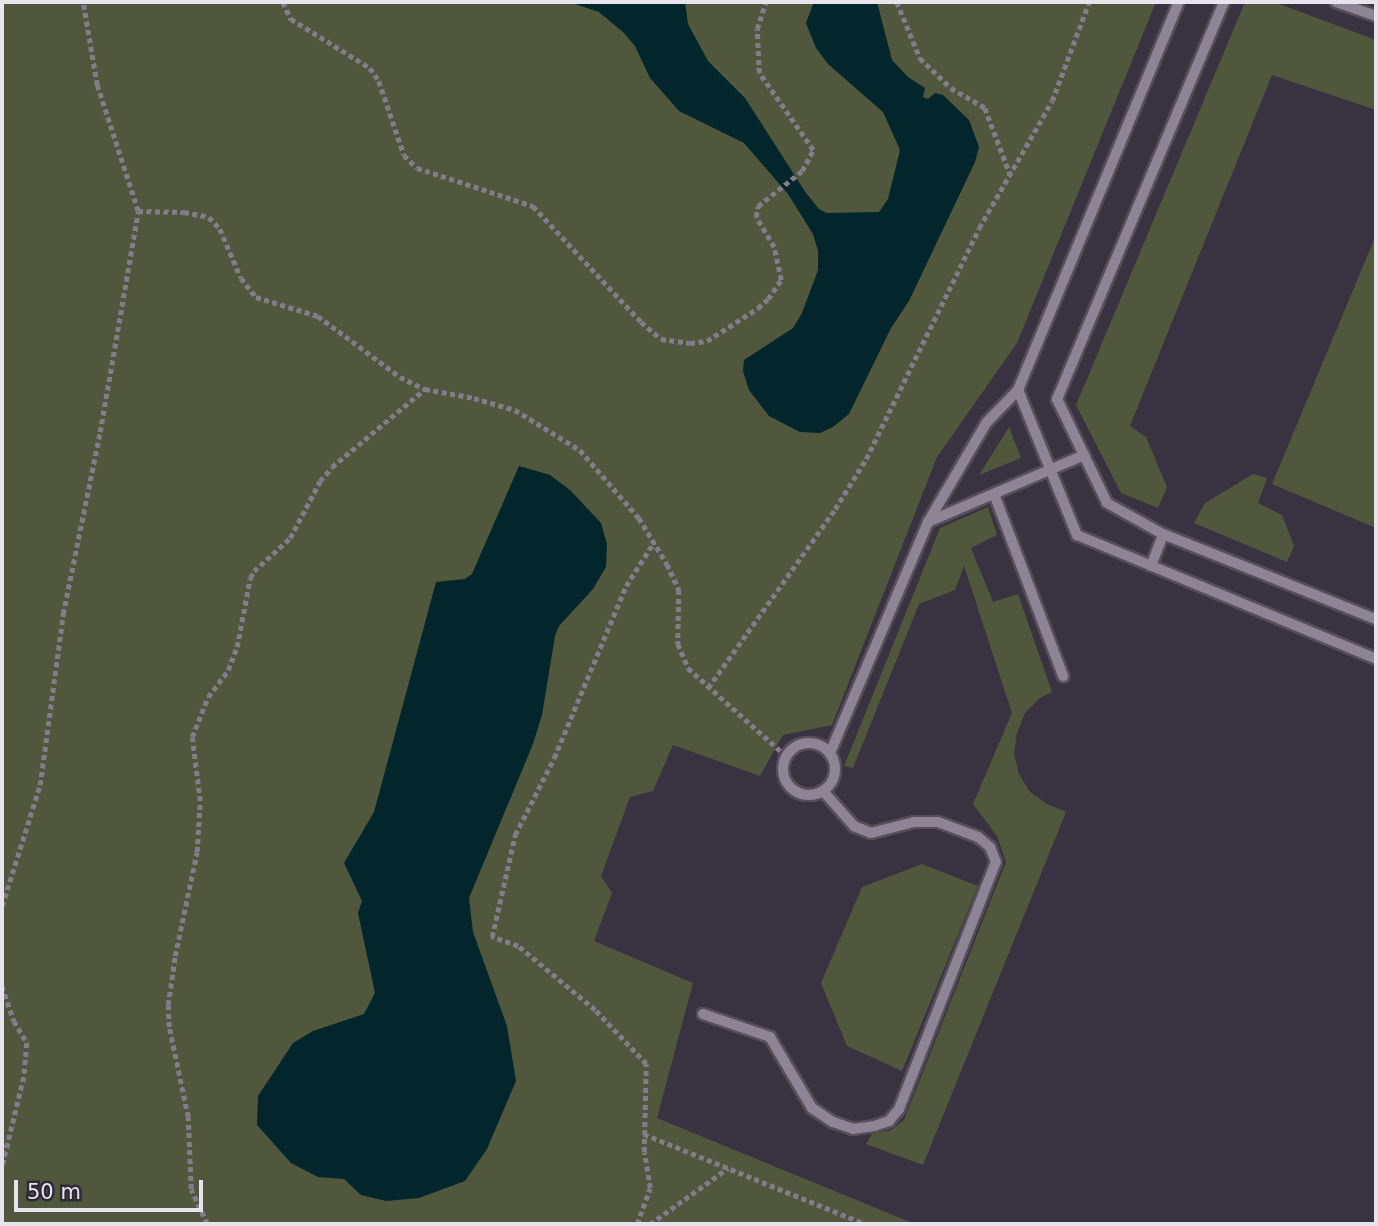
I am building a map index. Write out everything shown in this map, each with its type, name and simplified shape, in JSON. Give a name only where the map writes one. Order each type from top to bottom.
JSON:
[{"type":"lane","points":[[830,753],[928,522],[987,422],[1018,390],[1179,2]]},
{"type":"lane","points":[[1224,2],[1057,399],[1107,503],[1163,534],[1376,619]]},
{"type":"lane","points":[[1336,2],[1376,16]]},
{"type":"lane","points":[[1018,390],[1048,470],[1077,536],[1376,659]]},
{"type":"lane","points":[[928,522],[1084,455]]},
{"type":"lane","points":[[994,494],[1063,676]]},
{"type":"lane","points":[[1151,566],[1163,534]]},
{"type":"lane","points":[[807,743],[816,743],[830,753],[834,761],[834,778],[823,791],[807,796],[791,789],[783,773],[786,756],[799,745],[807,743]]},
{"type":"lane","points":[[703,1014],[769,1037],[812,1108],[833,1122],[853,1129],[874,1126],[889,1121],[899,1109],[996,862],[990,847],[978,837],[938,822],[914,822],[871,833],[854,826],[823,791]]},
{"type":"path","points":[[2,906],[40,785],[63,614],[100,432],[138,211],[97,85],[83,2]]},
{"type":"path","points":[[283,2],[292,19],[370,68],[379,81],[404,155],[417,168],[533,206],[640,322],[661,339],[690,343],[707,341],[768,299],[781,280],[774,247],[756,217],[758,206],[802,172],[813,150],[759,73],[757,29],[766,2]]},
{"type":"path","points":[[897,2],[920,58],[951,88],[985,107],[1010,174]]},
{"type":"path","points":[[708,688],[835,509],[866,460],[979,229],[1052,102],[1089,2]]},
{"type":"path","points":[[138,211],[184,212],[209,217],[220,229],[241,278],[256,297],[318,316],[400,377],[425,389],[474,398],[514,410],[580,450],[639,518],[679,590],[678,644],[688,668],[786,756]]},
{"type":"path","points":[[208,1224],[191,1189],[188,1117],[169,1016],[175,956],[197,852],[200,802],[192,737],[208,697],[228,670],[237,647],[250,578],[254,571],[290,538],[320,481],[332,467],[425,389]]},
{"type":"path","points":[[637,1224],[649,1188],[644,1134],[646,1065],[586,1002],[518,946],[492,937],[515,835],[554,758],[626,586],[654,542]]},
{"type":"path","points":[[2,986],[14,1021],[27,1043],[24,1077],[2,1168]]},
{"type":"path","points":[[644,1134],[866,1224]]},
{"type":"path","points":[[650,1224],[728,1168]]},
{"type":"shaded area","points":[[2,2],[1156,2],[1017,343],[937,457],[832,725],[783,735],[760,776],[673,745],[653,791],[630,797],[601,876],[612,893],[594,941],[693,983],[657,1118],[915,1224],[2,1224]]},
{"type":"shaded area","points":[[569,2],[685,2],[688,24],[708,61],[745,98],[806,193],[819,209],[827,213],[879,212],[888,199],[900,150],[883,112],[828,64],[816,48],[806,23],[814,2],[877,2],[892,60],[908,77],[925,88],[923,97],[928,99],[935,93],[943,95],[969,120],[979,147],[975,162],[909,301],[891,328],[849,414],[833,427],[820,433],[800,432],[769,416],[749,390],[743,371],[744,360],[793,328],[802,313],[818,270],[818,251],[813,234],[788,194],[744,143],[679,111],[650,78],[635,46],[624,33],[599,12]]},
{"type":"shaded area","points":[[1245,2],[1274,2],[1376,40],[1376,110],[1272,75],[1130,426],[1146,437],[1167,487],[1158,508],[1121,493],[1076,405]]},
{"type":"shaded area","points":[[1376,235],[1376,528],[1272,484]]},
{"type":"shaded area","points":[[1009,427],[1021,458],[979,475]]},
{"type":"shaded area","points":[[519,466],[550,475],[570,490],[601,523],[607,544],[606,567],[593,589],[559,626],[555,636],[542,715],[533,744],[469,898],[473,932],[507,1026],[516,1081],[487,1149],[465,1181],[419,1198],[386,1201],[361,1195],[344,1179],[318,1177],[291,1163],[257,1125],[258,1096],[293,1043],[313,1031],[364,1014],[375,993],[358,913],[362,901],[344,863],[374,812],[436,582],[465,579],[472,574]]},
{"type":"shaded area","points":[[1253,474],[1267,478],[1258,503],[1282,515],[1294,546],[1287,562],[1194,523],[1205,503]]},
{"type":"shaded area","points":[[988,507],[997,535],[971,548],[993,602],[1018,594],[1052,692],[1040,698],[1025,713],[1017,733],[1014,754],[1019,774],[1030,792],[1047,804],[1066,812],[923,1165],[866,1144],[872,1134],[891,1130],[904,1120],[1006,862],[997,836],[973,804],[1012,713],[964,566],[955,590],[919,604],[853,768],[844,766],[940,528]]},
{"type":"shaded area","points":[[922,864],[978,886],[902,1071],[847,1046],[821,983],[862,887]]}]
